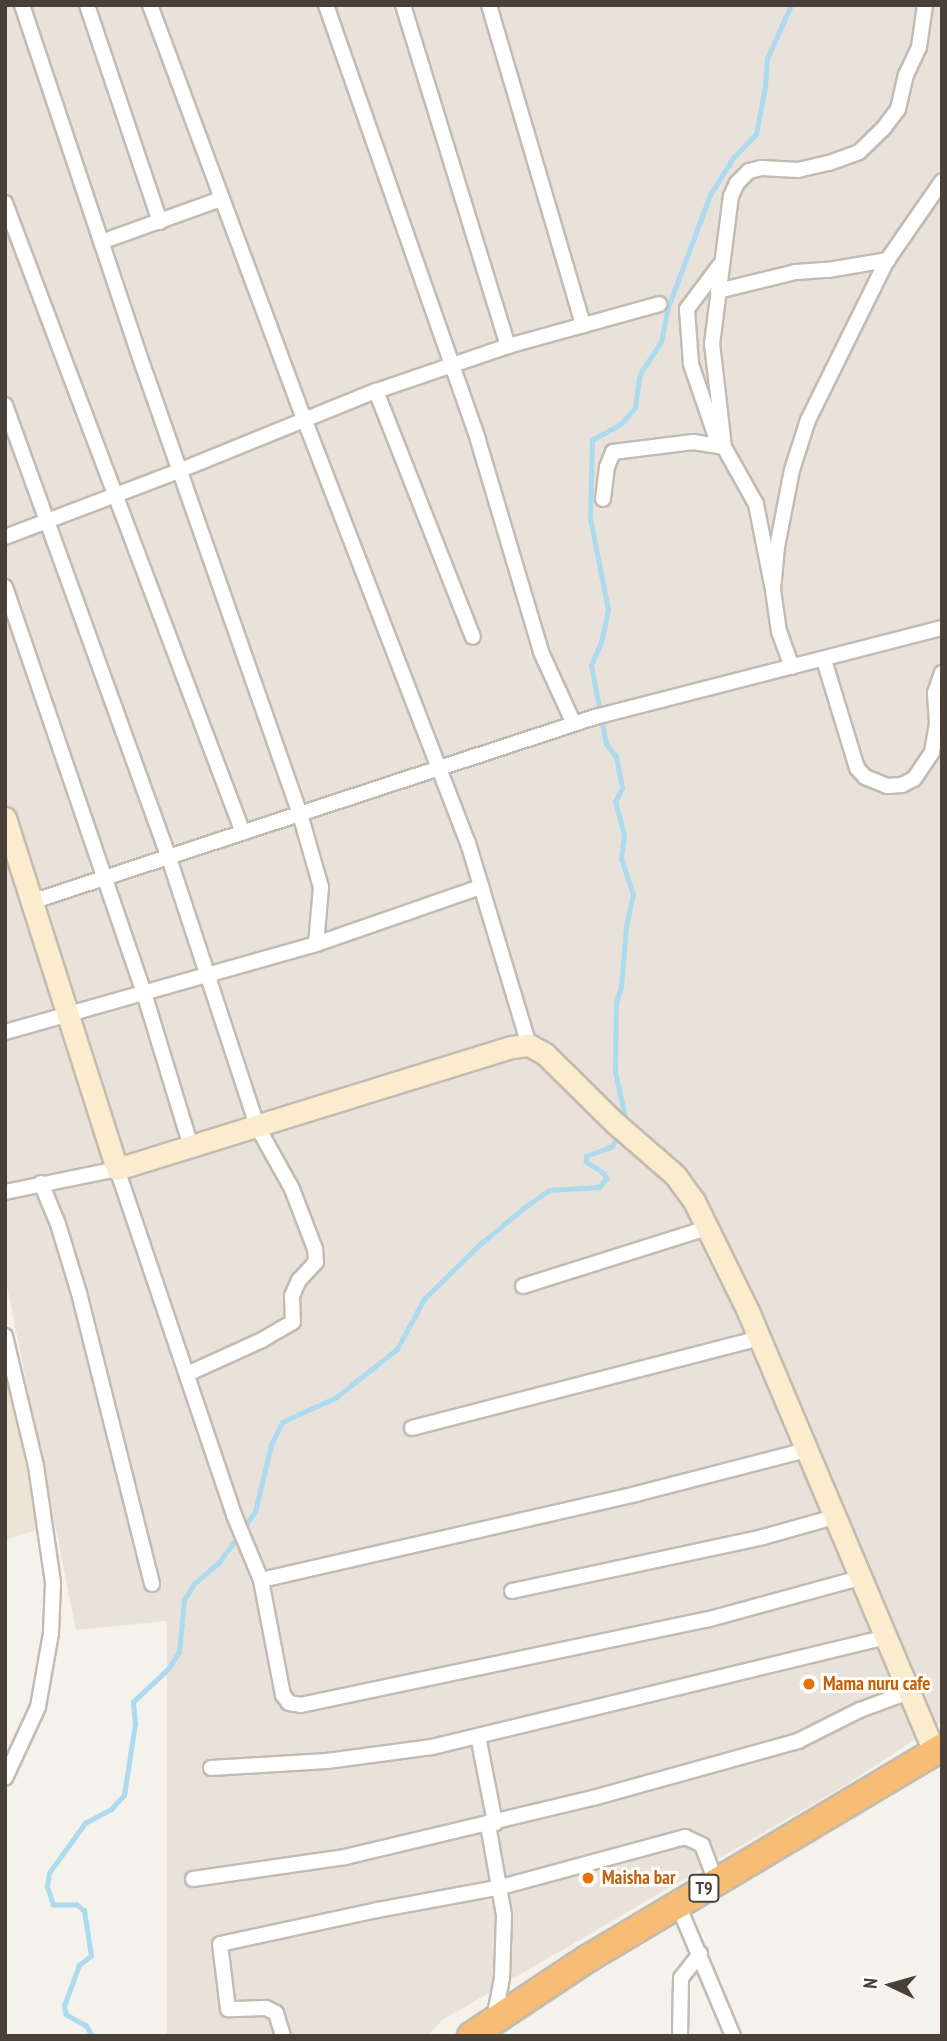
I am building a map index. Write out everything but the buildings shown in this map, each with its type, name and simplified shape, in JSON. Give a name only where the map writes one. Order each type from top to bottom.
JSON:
[{"type":"highway","name":"T9","points":[[471,2036],[716,1881],[938,1750]]},
{"type":"street","points":[[22,5],[101,242],[300,814],[321,887],[316,944]]},
{"type":"street","points":[[87,5],[160,222]]},
{"type":"street","points":[[150,5],[304,421],[439,768],[481,887],[529,1045]]},
{"type":"street","points":[[326,5],[478,440],[541,652],[574,724]]},
{"type":"street","points":[[403,5],[508,346]]},
{"type":"street","points":[[489,5],[583,325]]},
{"type":"street","points":[[722,447],[712,344],[731,196],[737,183],[749,172],[761,167],[798,170],[829,163],[859,152],[883,129],[898,109],[906,75],[919,47],[925,5]]},
{"type":"street","points":[[773,590],[777,547],[788,492],[808,420],[888,260],[942,181]]},
{"type":"street","points":[[101,242],[221,200]]},
{"type":"street","points":[[5,203],[243,833]]},
{"type":"street","points":[[718,291],[796,272],[828,270],[888,260]]},
{"type":"street","points":[[723,262],[687,310],[691,365],[722,447],[756,504],[779,632],[792,667]]},
{"type":"street","points":[[5,537],[181,470],[376,391],[508,346],[659,304]]},
{"type":"street","points":[[376,391],[473,637]]},
{"type":"street","points":[[5,405],[169,858],[257,1126],[292,1189],[315,1249],[316,1262],[295,1287],[292,1296],[293,1322],[286,1328],[187,1374]]},
{"type":"street","points":[[603,499],[607,467],[613,452],[693,442],[722,447]]},
{"type":"street","points":[[5,587],[144,993],[191,1147]]},
{"type":"street","points":[[31,902],[624,708],[824,660],[942,628]]},
{"type":"street","points":[[824,660],[857,768],[865,777],[887,786],[902,785],[914,779],[932,752],[937,723],[935,693],[942,673]]},
{"type":"street","points":[[5,818],[65,1015],[234,1515],[261,1580],[283,1695],[289,1703],[301,1705],[706,1620],[860,1578]]},
{"type":"street","points":[[5,1032],[316,944],[481,887]]},
{"type":"street","points":[[5,1192],[117,1169],[512,1047],[529,1045],[545,1054],[633,1141],[675,1175],[708,1228],[759,1338],[909,1692],[938,1750]]},
{"type":"street","points":[[41,1183],[58,1224],[79,1293],[152,1584]]},
{"type":"street","points":[[523,1286],[708,1228]]},
{"type":"street","points":[[5,1336],[36,1466],[53,1583],[51,1633],[38,1707],[5,1778]]},
{"type":"street","points":[[412,1428],[759,1338]]},
{"type":"street","points":[[261,1580],[636,1494],[806,1450]]},
{"type":"street","points":[[512,1591],[763,1537],[834,1517]]},
{"type":"street","points":[[211,1768],[327,1761],[432,1747],[886,1637]]},
{"type":"street","points":[[193,1879],[345,1857],[492,1824],[777,1748],[819,1733],[860,1710],[909,1692]]},
{"type":"street","points":[[478,1736],[501,1887],[503,1961],[494,2020]]},
{"type":"street","points":[[283,2036],[276,2013],[266,2008],[228,2009],[220,1944],[377,1910],[501,1887],[586,1867],[685,1837],[702,1844],[716,1881]]},
{"type":"street","points":[[678,1905],[733,2036]]},
{"type":"street","points":[[680,2036],[681,1978],[701,1955]]},
{"type":"shaded area","points":[[5,5],[942,5],[942,1722],[849,1783],[442,2020],[428,2036],[167,2036],[167,1621],[76,1630],[5,1276]]},
{"type":"shaded area","points":[[5,1371],[19,1404],[37,1530],[5,1540]]},
{"type":"waterway","points":[[626,1122],[615,1072],[616,1003],[621,987],[626,927],[633,895],[621,859],[624,835],[615,802],[622,788],[616,757],[606,744],[591,665],[601,643],[608,610],[590,518],[592,440],[621,424],[635,408],[640,374],[661,342],[667,310],[710,195],[733,158],[756,134],[767,59],[791,5]]},
{"type":"waterway","points":[[243,1529],[255,1512],[271,1445],[282,1422],[335,1398],[397,1349],[424,1299],[479,1245],[525,1207],[549,1190],[599,1187],[606,1179],[604,1174],[586,1162],[586,1156],[611,1147],[619,1136]]},
{"type":"waterway","points":[[92,2036],[86,2026],[66,2015],[64,2006],[79,1965],[91,1956],[84,1911],[77,1905],[53,1905],[47,1886],[49,1873],[85,1823],[111,1809],[124,1795],[135,1724],[133,1702],[168,1669],[179,1652],[184,1600],[194,1584],[219,1562],[238,1537]]},
{"type":"place","name":"Mama nuru cafe","points":[[809,1684]]},
{"type":"place","name":"Maisha bar","points":[[588,1878]]}]
